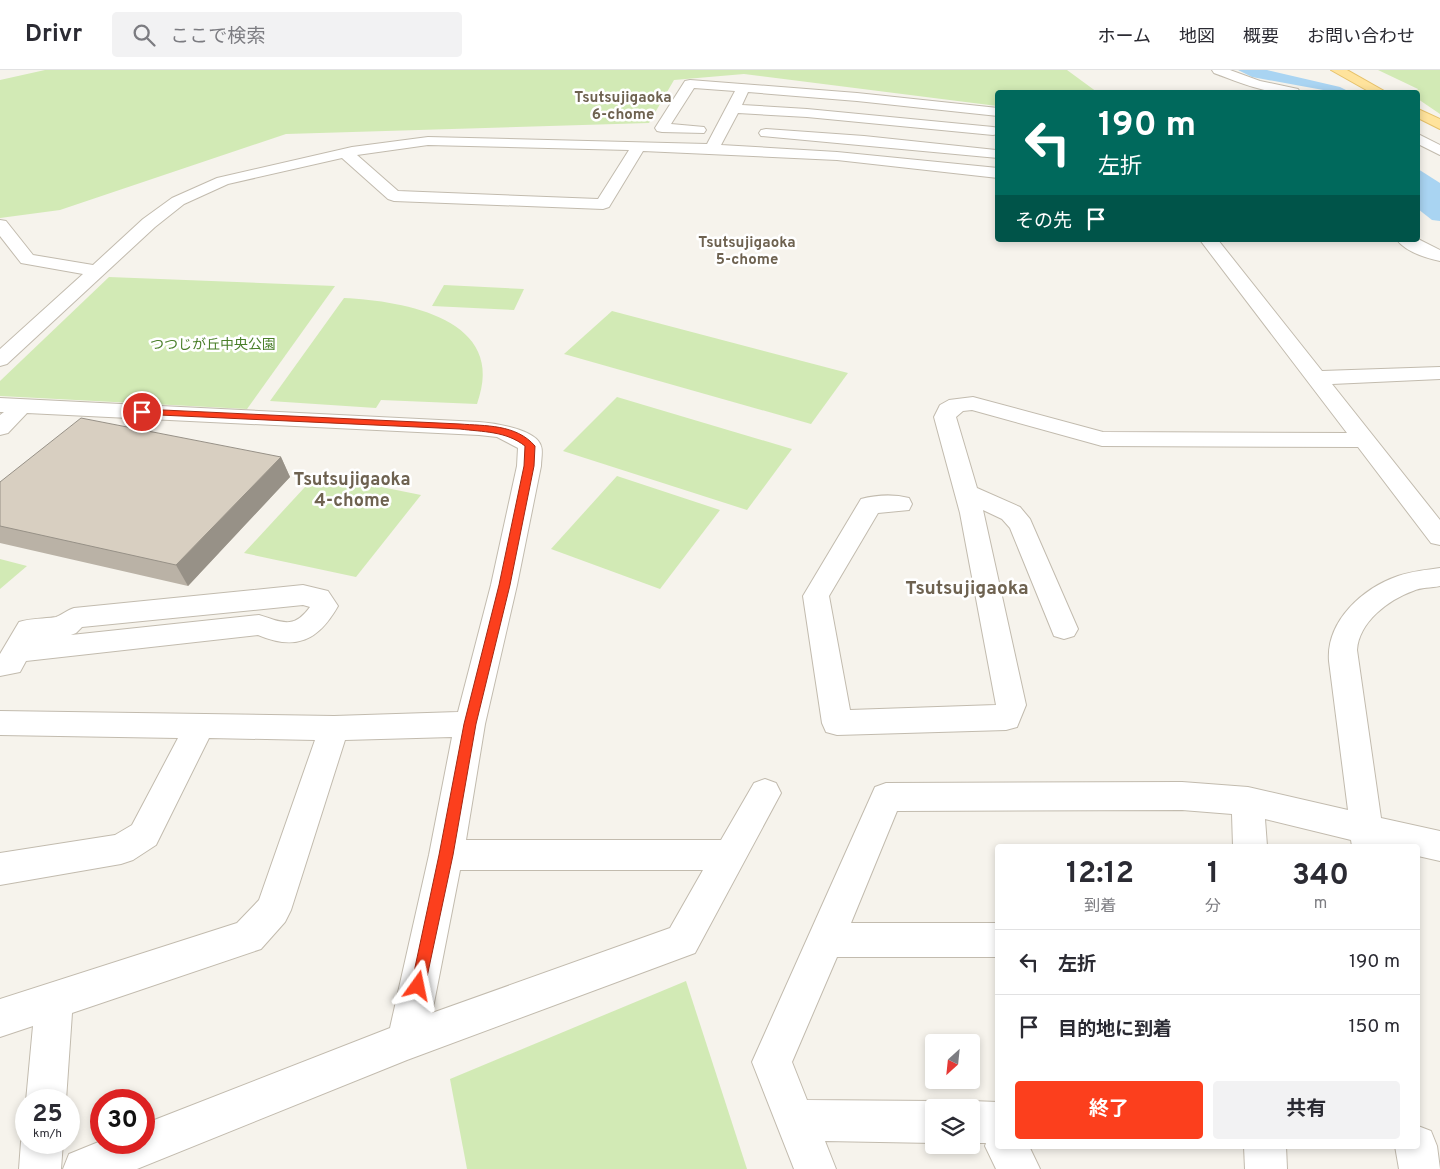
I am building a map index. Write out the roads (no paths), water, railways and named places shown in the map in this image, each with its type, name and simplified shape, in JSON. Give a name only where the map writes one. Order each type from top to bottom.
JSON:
[{"type":"main road","points":[[1324,70],[1361,90]]},
{"type":"main road","points":[[1337,70],[1375,90]]},
{"type":"main road","points":[[1420,114],[1440,125]]},
{"type":"main road","points":[[1420,122],[1440,133]]},
{"type":"street","points":[[1218,70],[1248,82],[1284,90]]},
{"type":"street","points":[[995,112],[857,97],[690,84],[662,128],[854,139],[995,154]]},
{"type":"street","points":[[1237,84],[1260,90]]},
{"type":"street","points":[[712,149],[743,88]]},
{"type":"street","points":[[943,167],[961,108]]},
{"type":"street","points":[[732,109],[807,113],[993,131]]},
{"type":"street","points":[[1420,139],[1440,151]]},
{"type":"street","points":[[0,360],[149,223],[178,202],[223,181],[346,153],[419,142],[467,140],[712,149],[837,156],[995,173]]},
{"type":"street","points":[[346,153],[394,196],[603,204],[639,146]]},
{"type":"street","points":[[0,225],[27,259],[97,271]]},
{"type":"street","points":[[1211,242],[1440,537]]},
{"type":"street","points":[[1409,242],[1425,251],[1440,256]]},
{"type":"street","points":[[1317,378],[1440,372]]},
{"type":"street","points":[[900,504],[870,505],[816,596],[837,723],[1006,718],[1011,705],[966,492],[945,417],[948,410],[973,403],[1102,439],[1365,440]]},
{"type":"street","points":[[0,428],[11,406],[460,427],[504,431],[518,436],[530,446],[529,466],[504,585],[470,724],[446,855],[406,1041]]},
{"type":"street","points":[[966,492],[1011,513],[1021,524],[1064,629]]},
{"type":"street","points":[[1368,838],[1345,674],[1343,646],[1353,623],[1365,608],[1384,593],[1406,583],[1440,577]]},
{"type":"street","points":[[303,595],[318,598],[324,606],[317,619],[304,630],[283,633],[259,625],[9,658],[29,629],[66,626],[74,618],[303,595]]},
{"type":"street","points":[[0,723],[334,728],[470,724]]},
{"type":"street","points":[[0,869],[120,849],[144,835],[200,726]]},
{"type":"street","points":[[0,1018],[54,1002],[248,937],[273,910],[334,728]]},
{"type":"street","points":[[84,1169],[406,1041],[682,941],[765,793]]},
{"type":"street","points":[[815,1169],[772,1062],[886,797],[1182,796],[1248,801],[1368,838],[1440,846]]},
{"type":"street","points":[[1248,801],[1250,844]]},
{"type":"street","points":[[446,855],[730,855]]},
{"type":"street","points":[[826,940],[995,940]]},
{"type":"street","points":[[47,1089],[54,1002]]},
{"type":"street","points":[[795,1120],[925,1122]]},
{"type":"street","points":[[1006,1149],[1019,1169]]},
{"type":"street","points":[[1265,1149],[1266,1169]]},
{"type":"street","points":[[40,1169],[41,1154]]},
{"type":"water","points":[[1238,70],[1267,70],[1346,90],[1323,90],[1252,77]]},
{"type":"water","points":[[1420,170],[1440,183],[1440,221],[1432,220],[1420,211]]},
{"type":"district","name":"Tsutsujigaoka 6-chome","points":[[623,106]]},
{"type":"district","name":"Tsutsujigaoka 5-chome","points":[[747,250]]},
{"type":"district","name":"Tsutsujigaoka 4-chome","points":[[352,489]]},
{"type":"district","name":"Tsutsujigaoka","points":[[967,587]]},
{"type":"park label","name":"つつじが丘中央公園","points":[[213,344]]}]
